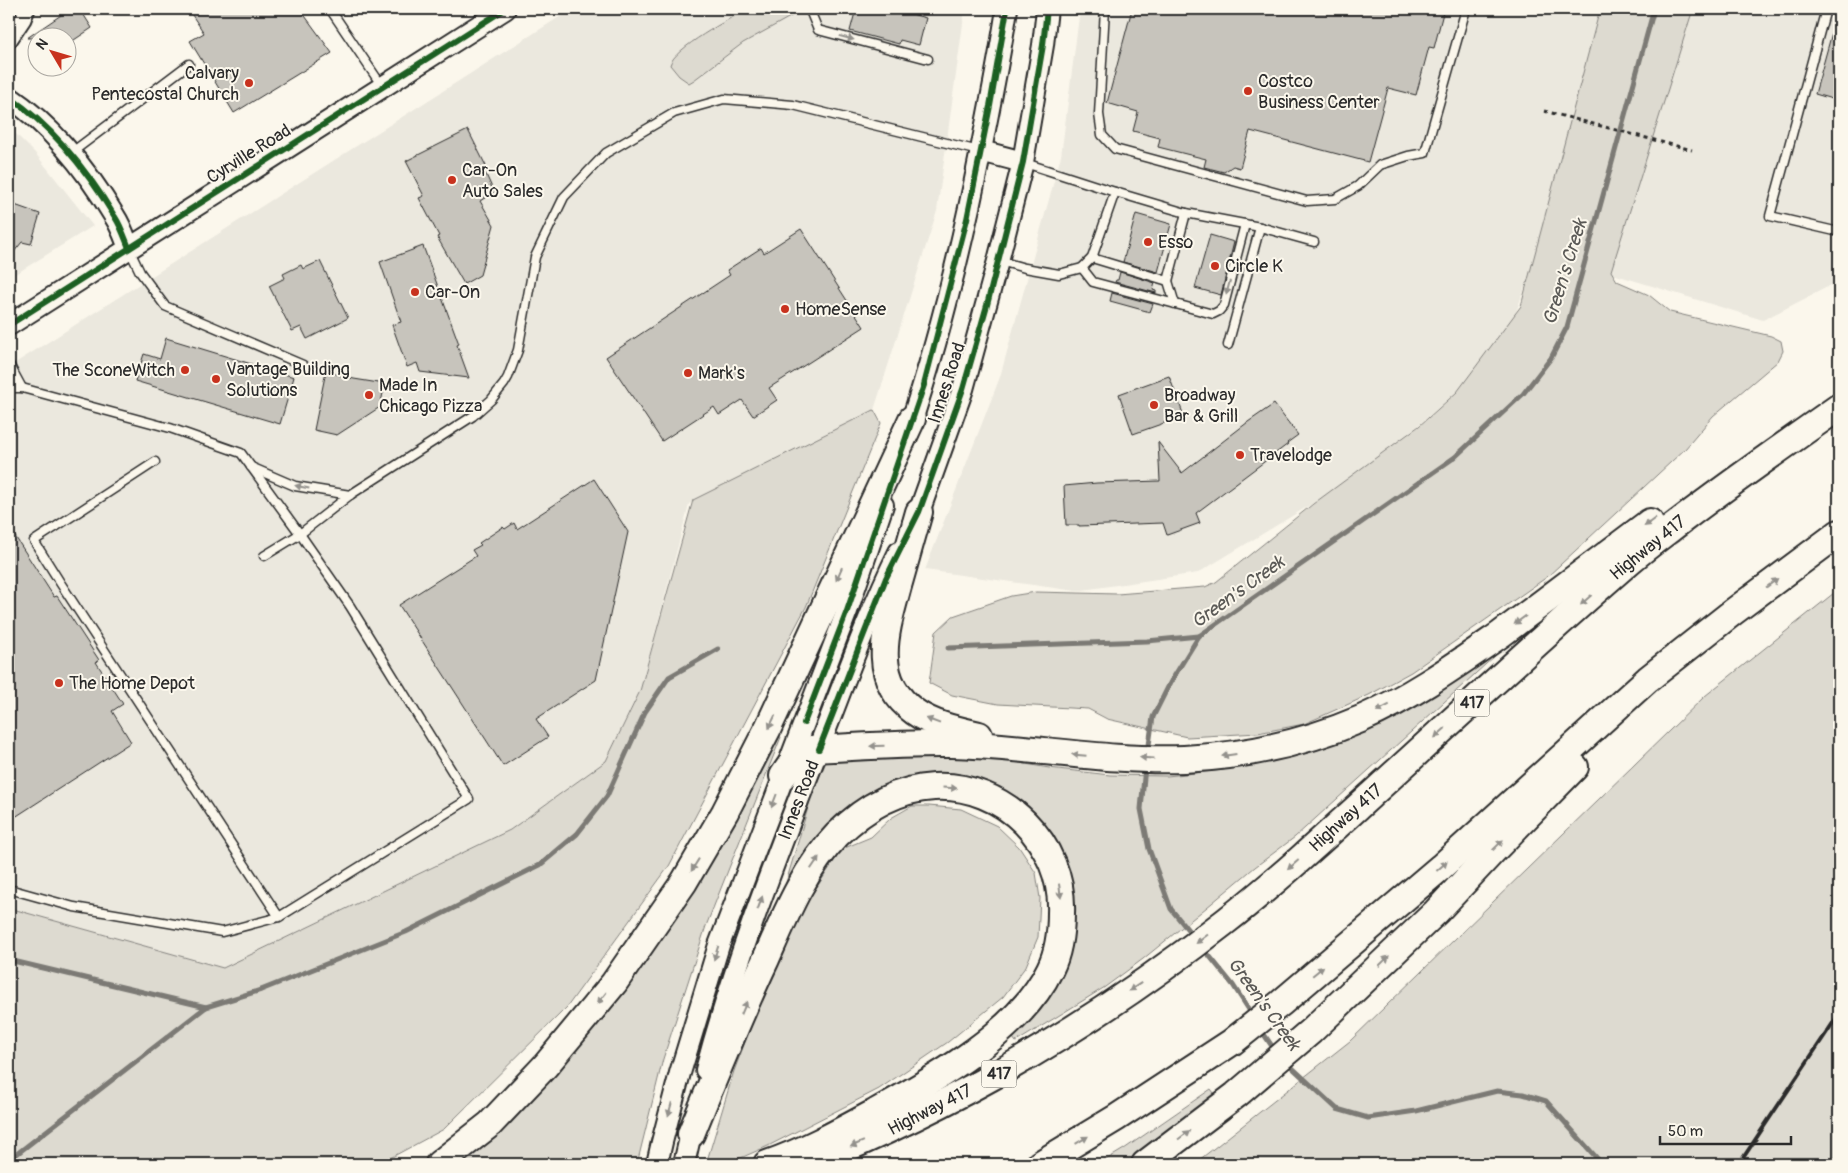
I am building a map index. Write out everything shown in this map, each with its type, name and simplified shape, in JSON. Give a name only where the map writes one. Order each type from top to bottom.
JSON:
[{"type":"highway","points":[[783,776],[796,757],[811,749],[952,744],[1110,757],[1184,759],[1225,756],[1289,743],[1359,719],[1405,696],[1465,659],[1519,621],[1712,476],[1748,452],[1839,406]]},
{"type":"highway","name":"Highway 417","points":[[809,1164],[899,1126],[976,1087],[1070,1031],[1176,960],[1229,919],[1320,841],[1634,557],[1751,468],[1839,406]]},
{"type":"highway","points":[[439,1164],[490,1124],[546,1065],[614,983],[684,882],[725,812],[768,728],[912,419]]},
{"type":"highway","points":[[919,512],[884,642],[885,666],[893,687],[908,706],[925,718],[951,728],[1048,752]]},
{"type":"highway","points":[[1040,1164],[1116,1118],[1232,1042],[1281,1003],[1441,867],[1648,679],[1733,612],[1839,533]]},
{"type":"highway","points":[[1145,1164],[1263,1074],[1311,1032],[1436,912],[1500,844],[1733,612]]},
{"type":"highway","points":[[691,1134],[755,981],[788,911],[816,861],[847,826],[860,815],[884,800],[909,791],[935,787],[961,789],[977,793],[999,803],[1019,816],[1038,836],[1052,862],[1060,888],[1062,903],[1060,931],[1055,958],[1033,997],[1007,1025],[939,1075],[837,1133],[766,1164]]},
{"type":"main road","name":"Cyrville Road","points":[[9,325],[505,9]]},
{"type":"main road","name":"Innes Road","points":[[657,1164],[680,1073],[716,953],[847,611],[924,385],[960,251],[981,151],[1007,9]]},
{"type":"main road","name":"Innes Road","points":[[684,1164],[708,1064],[727,999],[762,899],[886,578],[919,512],[963,389],[998,261],[1022,162],[1043,45],[1047,9]]},
{"type":"main road","points":[[9,97],[26,108],[70,153],[116,218],[129,248]]},
{"type":"main road","points":[[981,151],[1022,162]]},
{"type":"street","points":[[9,40],[23,19],[27,9]]},
{"type":"lane","points":[[330,9],[383,87]]},
{"type":"lane","points":[[1106,9],[1099,114],[1102,135],[1116,149],[1307,201],[1335,199],[1358,186],[1380,165],[1408,156],[1426,153],[1466,9]]},
{"type":"lane","points":[[1826,9],[1770,216],[1839,232]]},
{"type":"lane","points":[[811,13],[818,30],[928,59]]},
{"type":"lane","points":[[70,153],[190,64]]},
{"type":"lane","points":[[264,556],[300,534],[350,496],[473,416],[491,400],[504,384],[518,350],[535,257],[564,196],[606,153],[674,113],[724,99],[793,105],[981,151]]},
{"type":"lane","points":[[1022,162],[1186,213],[1260,227],[1314,242]]},
{"type":"lane","points":[[998,261],[1059,274],[1082,268],[1092,258],[1115,192]]},
{"type":"lane","points":[[1175,304],[1168,281],[1186,213]]},
{"type":"lane","points":[[1082,268],[1093,282],[1113,289],[1213,314],[1224,305],[1245,224]]},
{"type":"lane","points":[[1228,345],[1260,227]]},
{"type":"lane","points":[[129,248],[140,272],[165,306],[303,365]]},
{"type":"lane","points":[[1092,258],[1168,281]]},
{"type":"lane","points":[[9,364],[22,388]]},
{"type":"lane","points":[[9,388],[22,388],[179,432],[240,453],[350,606],[469,799],[279,917],[222,932],[74,907],[9,889]]},
{"type":"lane","points":[[155,462],[34,541],[60,584],[279,917]]},
{"type":"lane","points":[[251,467],[295,486],[350,496]]},
{"type":"path","points":[[1544,111],[1692,150]]},
{"type":"shaded area","points":[[572,9],[965,9],[937,211],[874,410],[689,504],[640,691],[606,761],[510,830],[223,968],[9,908],[9,367]]},
{"type":"shaded area","points":[[746,9],[801,9],[743,43],[689,83],[679,76],[670,65],[681,50]]},
{"type":"shaded area","points":[[1080,9],[1839,9],[1839,281],[1763,320],[1538,251],[1501,354],[1363,473],[1198,573],[1076,591],[925,570],[1000,377],[1061,156]]},
{"type":"shaded area","points":[[1600,9],[1693,9],[1611,271],[1617,281],[1649,295],[1670,312],[1771,336],[1781,341],[1783,351],[1778,361],[1713,416],[1685,449],[1547,577],[1411,672],[1369,695],[1304,724],[1258,733],[1187,737],[1107,719],[1088,709],[998,704],[952,695],[929,683],[936,632],[953,616],[1011,596],[1036,592],[1117,594],[1205,587],[1216,582],[1313,504],[1419,426],[1457,392],[1521,306]]},
{"type":"shaded area","points":[[9,127],[35,153],[93,226],[9,278]]},
{"type":"shaded area","points":[[874,410],[881,423],[806,607],[669,866],[567,1007],[444,1129],[379,1164],[9,1164],[9,908],[223,968],[510,830],[606,761],[640,691],[693,500]]},
{"type":"shaded area","points":[[1839,589],[1839,1164],[1194,1164],[1350,1041],[1705,696]]},
{"type":"shaded area","points":[[1507,645],[1295,837],[1255,867],[1143,959],[1105,987],[1016,1042],[1010,1034],[1073,924],[1073,892],[1056,845],[1001,791],[882,788],[845,810],[820,840],[789,887],[785,886],[812,794],[826,762],[918,757],[996,759],[1049,768],[1110,775],[1167,776],[1223,770],[1304,752]]},
{"type":"shaded area","points":[[773,733],[781,737],[706,926],[663,1059],[637,1164],[452,1164],[549,1075]]},
{"type":"shaded area","points":[[912,806],[961,809],[997,826],[1019,847],[1036,873],[1040,898],[1038,937],[1026,966],[1003,997],[948,1042],[879,1089],[768,1146],[727,1164],[706,1164],[734,1071],[776,961],[805,905],[842,849],[871,837],[891,818]]},
{"type":"shaded area","points":[[1211,1089],[1217,1097],[1127,1164],[1099,1164],[1124,1149]]},
{"type":"building","points":[[70,9],[80,9],[92,28],[78,37],[78,28],[42,28]]},
{"type":"building","name":"Calvary Pentecostal Church","points":[[188,9],[300,9],[332,53],[234,113],[190,41],[204,33]]},
{"type":"building","points":[[856,9],[893,9],[926,18],[919,45],[900,40],[899,44],[850,31]]},
{"type":"building","name":"Costco Business Center","points":[[1132,9],[1444,9],[1434,48],[1429,47],[1416,95],[1388,88],[1368,162],[1250,131],[1240,168],[1233,166],[1224,172],[1204,167],[1206,159],[1158,147],[1160,138],[1133,131],[1138,112],[1107,103]]},
{"type":"building","points":[[1835,22],[1839,22],[1839,101],[1815,94]]},
{"type":"building","name":"Car-On Auto Sales","points":[[468,130],[486,166],[483,168],[494,192],[480,201],[494,225],[480,275],[464,284],[437,237],[439,236],[419,198],[424,196],[406,161]]},
{"type":"building","points":[[9,203],[40,214],[31,244],[22,242],[9,258]]},
{"type":"building","name":"Esso","points":[[1136,214],[1171,224],[1158,272],[1123,262]]},
{"type":"building","points":[[801,229],[864,327],[769,388],[777,400],[753,416],[742,400],[719,415],[714,407],[662,441],[606,357],[730,275],[727,270],[761,248],[764,253]]},
{"type":"building","name":"Circle K","points":[[1210,235],[1234,242],[1221,295],[1195,288]]},
{"type":"building","name":"Car-On","points":[[423,246],[459,344],[457,345],[469,378],[420,372],[417,363],[407,367],[392,325],[401,322],[380,262]]},
{"type":"building","points":[[320,261],[348,318],[307,339],[301,327],[292,331],[269,286],[285,278],[283,274],[301,265],[303,269]]},
{"type":"building","points":[[1120,272],[1155,283],[1153,290],[1156,293],[1115,282],[1118,280]]},
{"type":"building","points":[[1112,293],[1153,304],[1150,312],[1110,301]]},
{"type":"building","points":[[166,338],[294,377],[280,424],[135,381],[144,354],[160,359]]},
{"type":"building","points":[[326,371],[354,379],[385,384],[380,407],[337,435],[314,430]]},
{"type":"building","points":[[1169,376],[1184,416],[1133,434],[1119,394]]},
{"type":"building","name":"Travelodge","points":[[1274,404],[1298,435],[1196,513],[1200,523],[1167,535],[1163,523],[1066,525],[1064,486],[1160,481],[1158,442],[1182,473]]},
{"type":"building","points":[[594,479],[628,532],[596,680],[536,719],[548,737],[503,766],[399,605],[476,556],[472,550],[503,527],[505,529],[514,523],[517,529]]},
{"type":"building","name":"The Home Depot","points":[[9,527],[54,597],[57,596],[99,660],[96,662],[123,704],[112,711],[131,742],[9,821]]},
{"type":"waterway","name":"Green's Creek","points":[[1148,752],[1153,717],[1170,683],[1199,636],[1455,457],[1523,394],[1551,358],[1567,327],[1654,9]]},
{"type":"waterway","points":[[948,648],[1147,641],[1199,636]]},
{"type":"waterway","points":[[9,960],[206,1007],[261,990],[406,932],[540,865],[577,834],[607,796],[645,712],[669,677],[718,649]]},
{"type":"waterway","name":"Green's Creek","points":[[1145,767],[1141,809],[1149,849],[1171,909],[1193,936]]},
{"type":"waterway","name":"Green's Creek","points":[[1203,948],[1233,985],[1253,1016]]},
{"type":"waterway","points":[[9,1160],[206,1007]]},
{"type":"waterway","name":"Green's Creek","points":[[1261,1030],[1276,1052]]},
{"type":"waterway","name":"Green's Creek","points":[[1285,1061],[1337,1109],[1368,1118],[1416,1111],[1497,1091],[1523,1094],[1546,1101],[1602,1164]]},
{"type":"railway","points":[[1739,1164],[1839,1014]]},
{"type":"cycle path","points":[[9,325],[505,9]]},
{"type":"cycle path","points":[[804,723],[847,611],[924,385],[967,219],[1007,9]]},
{"type":"cycle path","points":[[819,749],[886,578],[919,512],[963,389],[987,305],[1023,162],[1043,45],[1047,9]]},
{"type":"cycle path","points":[[9,97],[40,122],[81,167],[117,221],[129,248]]},
{"type":"place","name":"Calvary Pentecostal Church","points":[[249,83]]},
{"type":"place","name":"Costco Business Center","points":[[1248,91]]},
{"type":"place","name":"Car-On Auto Sales","points":[[452,180]]},
{"type":"place","name":"Esso","points":[[1148,242]]},
{"type":"place","name":"Circle K","points":[[1215,266]]},
{"type":"place","name":"Car-On","points":[[415,292]]},
{"type":"place","name":"HomeSense","points":[[785,309]]},
{"type":"place","name":"The SconeWitch","points":[[185,370]]},
{"type":"place","name":"Mark's","points":[[688,373]]},
{"type":"place","name":"Vantage Building Solutions","points":[[216,379]]},
{"type":"place","name":"Made In Chicago Pizza","points":[[369,395]]},
{"type":"place","name":"Broadway Bar & Grill","points":[[1154,405]]},
{"type":"place","name":"Travelodge","points":[[1240,455]]},
{"type":"place","name":"The Home Depot","points":[[59,683]]}]
